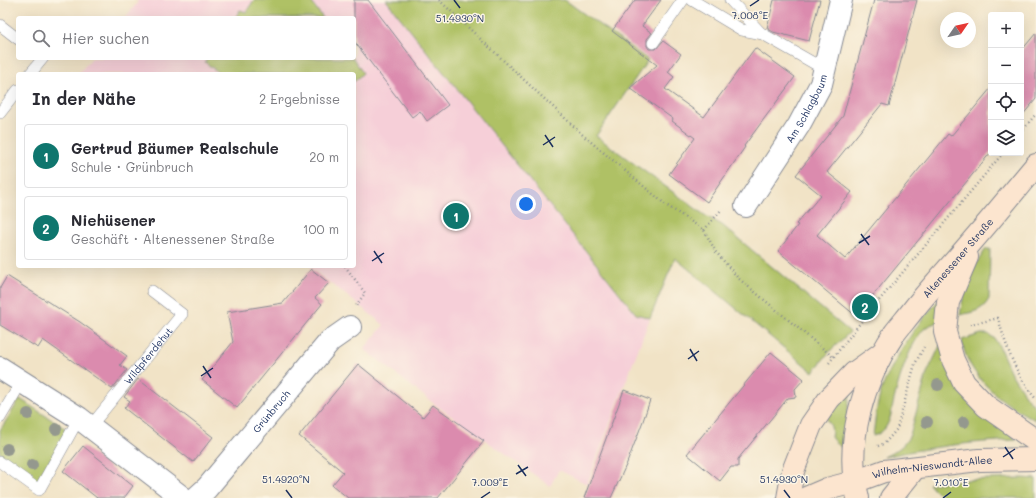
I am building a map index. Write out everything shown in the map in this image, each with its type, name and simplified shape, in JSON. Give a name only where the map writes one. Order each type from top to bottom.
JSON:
[{"type":"main road","name":"Altenessener Straße","points":[[856,490],[853,457],[857,420],[867,388],[894,333],[1036,165]]},
{"type":"main road","points":[[974,239],[948,302],[945,332],[954,360],[964,383],[986,406],[1036,441]]},
{"type":"main road","name":"Altenessener Straße","points":[[788,498],[793,470],[811,425],[828,399],[854,373],[883,353]]},
{"type":"main road","name":"Wilhelm-Nieswandt-Allee","points":[[856,490],[884,471],[979,460],[1036,459]]},
{"type":"main road","points":[[892,498],[915,468]]},
{"type":"main road","points":[[806,498],[827,489],[856,490]]},
{"type":"street","name":"Am Schlagbaum","points":[[746,206],[799,124],[820,84],[841,0]]},
{"type":"street","name":"Grünbruch","points":[[196,498],[207,488],[330,341],[350,327]]},
{"type":"street","points":[[0,368],[85,423],[183,498]]},
{"type":"lane","points":[[653,43],[683,0]]},
{"type":"lane","points":[[692,0],[742,30],[763,34]]},
{"type":"lane","points":[[730,0],[763,34],[824,69]]},
{"type":"lane","points":[[0,25],[16,37]]},
{"type":"lane","points":[[32,72],[41,60]]},
{"type":"lane","points":[[0,113],[16,93]]},
{"type":"lane","name":"Wildpferdehut","points":[[0,462],[39,490],[85,423],[182,314],[152,291]]},
{"type":"lane","points":[[0,418],[22,381]]},
{"type":"path","points":[[439,0],[585,137],[666,205],[704,230],[716,252],[738,278],[832,357]]},
{"type":"path","points":[[1024,128],[1036,114]]},
{"type":"path","points":[[828,363],[1000,156]]},
{"type":"path","points":[[346,268],[365,293]]},
{"type":"path","points":[[853,457],[885,443],[897,429],[915,364],[929,340],[945,332],[998,318],[1009,354],[1029,391],[1036,399]]},
{"type":"shaded area","points":[[136,0],[386,0],[636,314],[650,318],[587,484],[559,470],[550,486],[433,403],[364,349],[384,325],[312,268],[356,268],[356,72],[80,72],[90,60],[356,60],[356,16],[127,16],[138,2]]},
{"type":"green space","points":[[254,0],[310,0],[322,16],[236,16],[240,10],[246,12]]},
{"type":"green space","points":[[386,0],[565,0],[648,60],[596,136],[706,216],[722,225],[850,332],[831,350],[813,372],[675,258],[650,318],[636,314]]},
{"type":"green space","points":[[206,60],[354,60],[363,73],[356,80],[356,72],[218,72],[205,62]]},
{"type":"green space","points":[[986,249],[990,249],[989,299],[980,309],[960,315],[968,280],[975,265]]},
{"type":"green space","points":[[941,299],[938,322],[924,329],[910,351],[899,380],[889,422],[881,432],[873,436],[876,412],[882,388],[887,377],[907,340],[924,317]]},
{"type":"green space","points":[[981,334],[988,334],[994,338],[998,344],[1011,373],[1025,395],[1036,408],[1036,420],[1012,407],[1000,398],[979,377],[971,366],[965,353],[962,340]]},
{"type":"green space","points":[[941,344],[1016,440],[982,442],[917,450],[884,457],[902,446],[910,435],[927,373]]},
{"type":"green space","points":[[850,392],[844,448],[838,445],[831,437],[831,427],[826,419],[837,404]]},
{"type":"green space","points":[[20,399],[69,431],[36,482],[0,456],[0,430]]},
{"type":"green space","points":[[1021,478],[1036,479],[1036,498],[946,498],[934,490],[929,484],[967,480]]},
{"type":"building","points":[[354,0],[368,0],[448,105],[427,121],[420,111],[412,117],[356,44],[356,16],[354,16]]},
{"type":"building","points":[[635,0],[661,0],[642,26],[652,33],[647,39],[647,46],[649,49],[656,49],[663,41],[681,54],[668,72],[674,77],[665,89],[704,117],[755,48],[795,77],[744,146],[745,147],[707,202],[669,174],[695,138],[672,121],[673,119],[630,88],[657,65],[612,31]]},
{"type":"building","points":[[774,0],[820,0],[809,41],[773,32],[767,28]]},
{"type":"building","points":[[874,0],[917,0],[889,106],[882,104],[827,172],[852,192],[817,235],[845,259],[948,134],[951,136],[988,92],[988,156],[856,316],[778,251],[798,225],[796,224],[821,195],[796,175],[843,116]]},
{"type":"building","points":[[1036,33],[1036,99],[1024,113],[1024,48]]},
{"type":"building","points":[[311,269],[329,283],[315,298],[322,304],[237,408],[202,380],[233,342],[227,312],[283,303]]},
{"type":"building","points":[[7,276],[80,322],[127,356],[120,365],[127,370],[112,389],[43,340],[38,348],[0,325],[0,288]]},
{"type":"building","points":[[771,352],[804,379],[795,389],[796,397],[788,398],[738,459],[738,467],[731,467],[720,481],[687,454]]},
{"type":"building","points":[[358,364],[423,417],[433,405],[484,441],[438,498],[348,498],[332,485],[343,472],[299,436]]},
{"type":"building","points":[[138,379],[213,437],[193,462],[124,408],[130,401],[124,397]]},
{"type":"building","points":[[624,390],[650,400],[643,421],[627,463],[611,498],[584,498]]},
{"type":"building","points":[[83,446],[133,486],[124,498],[97,498],[63,471]]},
{"type":"place","name":"Gertrud Bäumer Realschule","points":[[456,216]]},
{"type":"place","name":"Niehüsener","points":[[865,307]]}]
